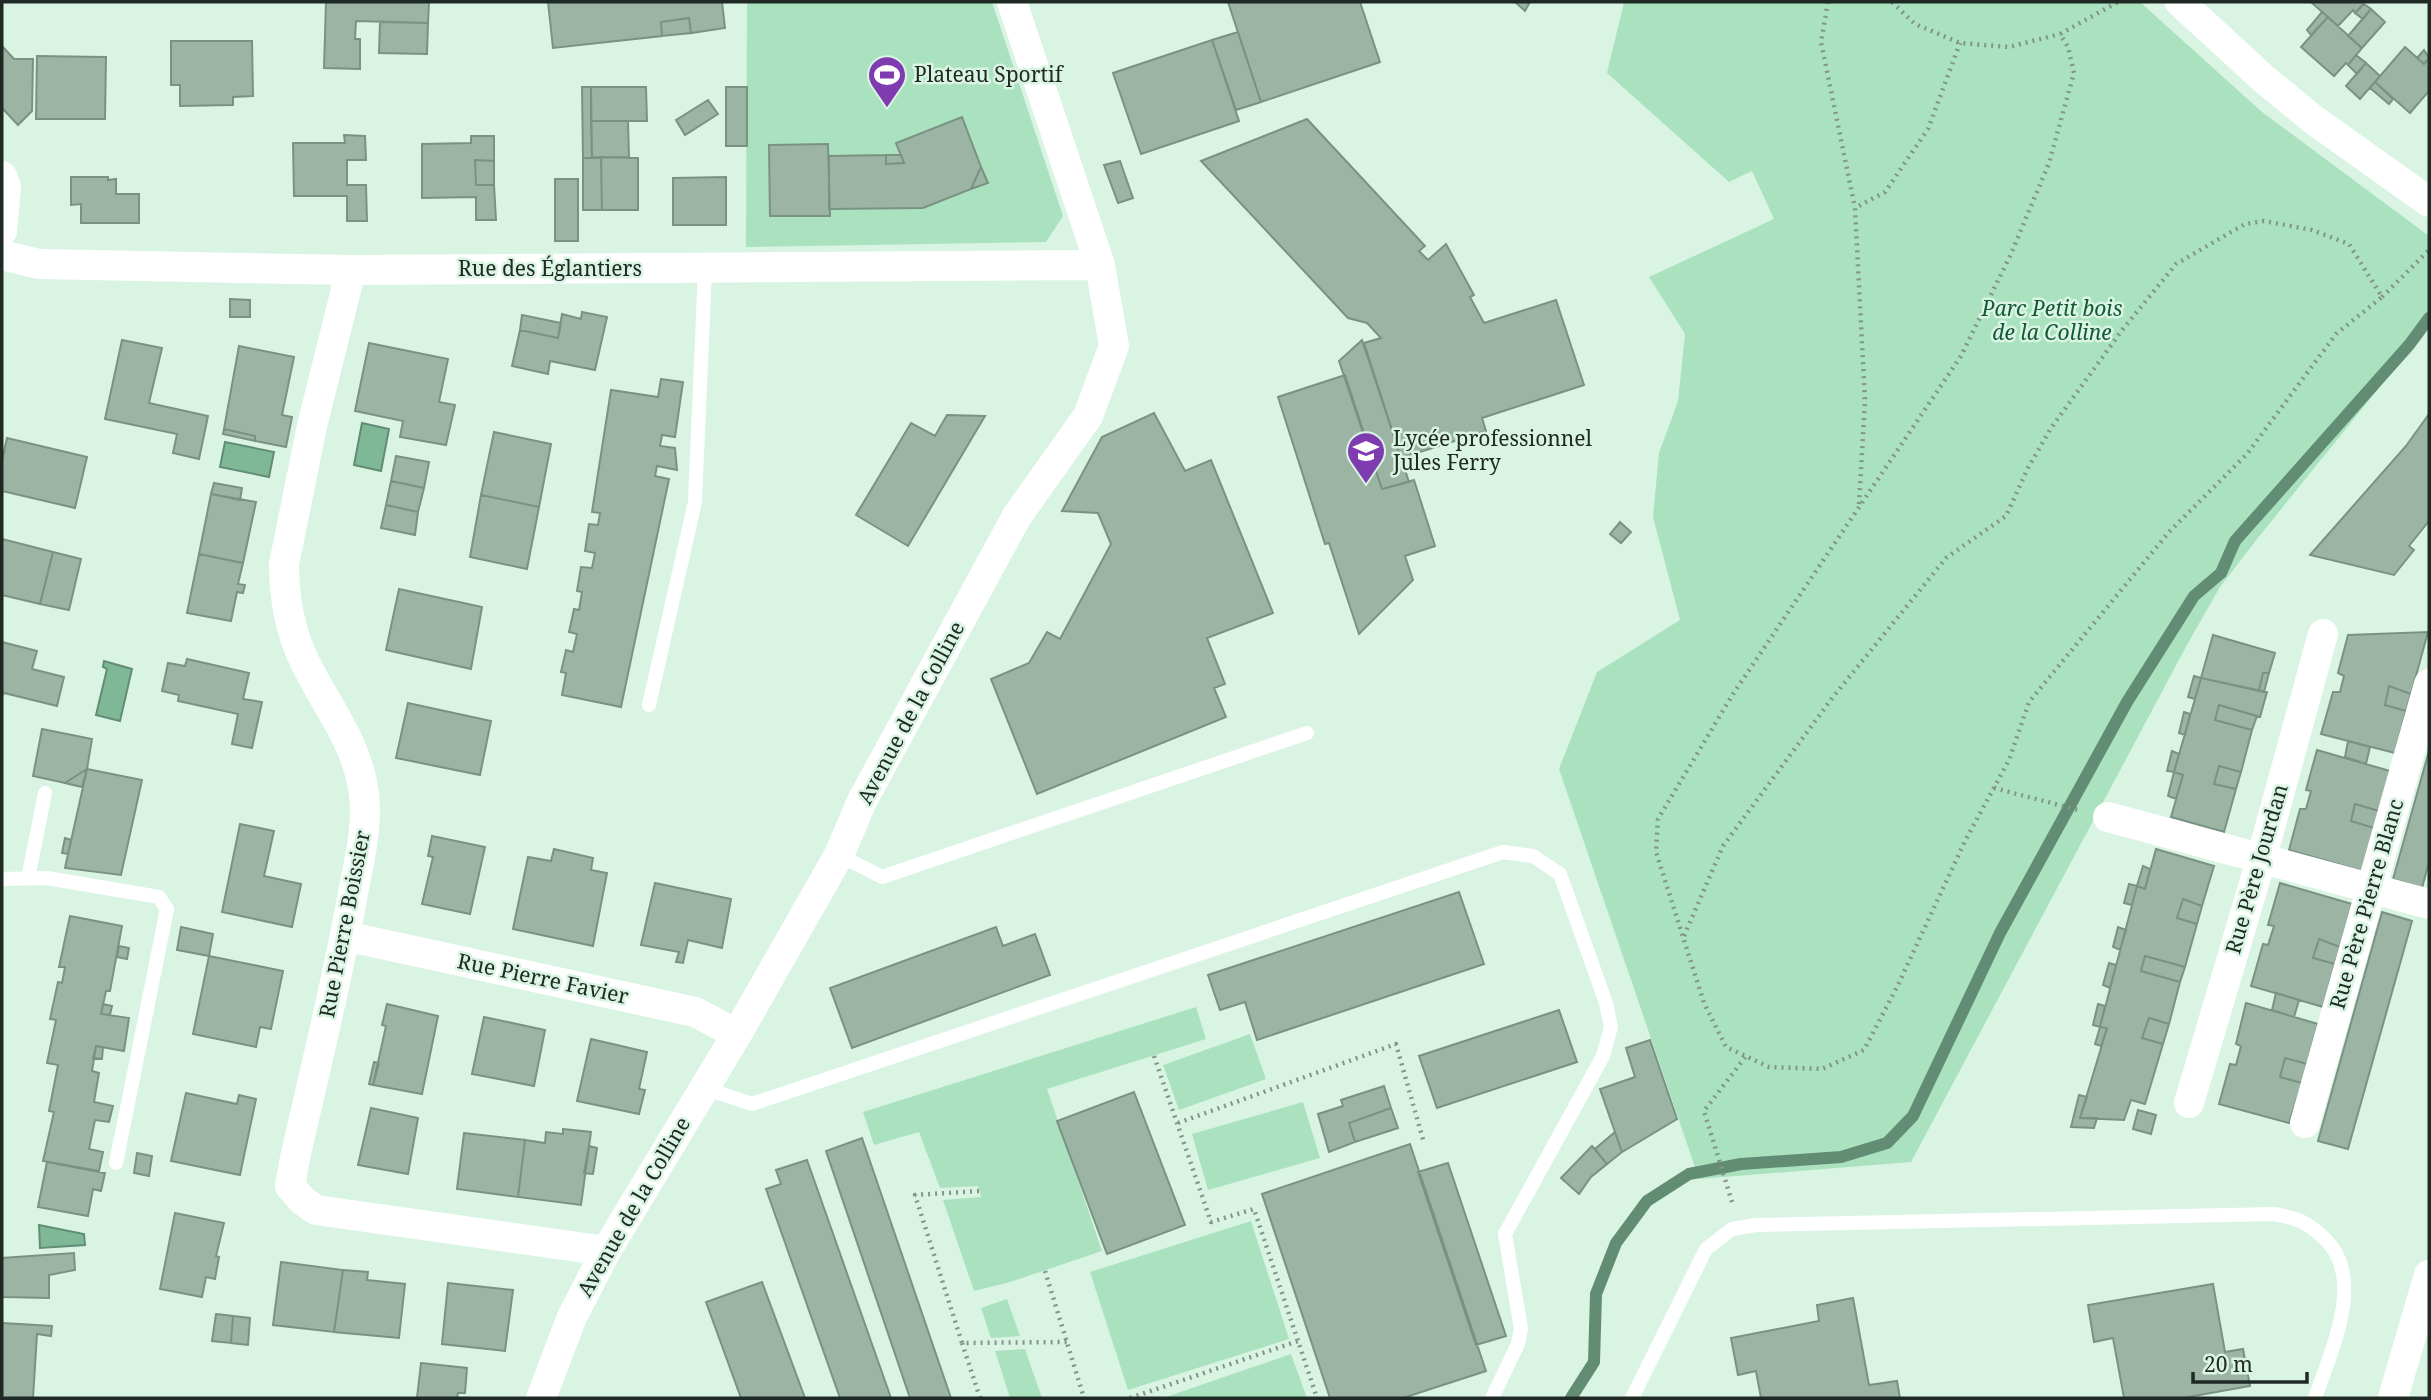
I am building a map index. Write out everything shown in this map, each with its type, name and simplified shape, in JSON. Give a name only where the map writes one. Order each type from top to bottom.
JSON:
[{"type":"street","name":"Avenue de la Colline","points":[[541,1398],[572,1317],[606,1251],[737,1034],[839,855],[862,802],[1017,516],[1088,416],[1114,346],[1100,265],[1012,2]]},
{"type":"street","points":[[2180,2],[2265,80],[2314,120],[2429,202]]},
{"type":"street","points":[[2,176],[6,187],[2,231]]},
{"type":"street","name":"Rue des Églantiers","points":[[2,255],[39,264],[351,270],[1100,265]]},
{"type":"street","name":"Rue Pierre Boissier","points":[[351,270],[312,426],[284,564],[284,583],[292,626],[304,660],[345,734],[362,782],[365,810],[363,836],[345,936],[290,1186],[316,1210],[606,1251]]},
{"type":"street","name":"Rue Père Jourdan","points":[[2189,1103],[2261,860],[2323,634]]},
{"type":"street","name":"Rue Père Pierre Blanc","points":[[2305,1123],[2429,684]]},
{"type":"street","points":[[2094,814],[2429,904]]},
{"type":"street","name":"Rue Pierre Favier","points":[[345,936],[695,1012],[737,1034]]},
{"type":"street","points":[[2393,1398],[2429,1275]]},
{"type":"lane","points":[[649,705],[695,502],[705,268]]},
{"type":"lane","points":[[839,855],[882,877],[1307,733]]},
{"type":"lane","points":[[27,878],[46,793]]},
{"type":"lane","points":[[704,1088],[751,1104],[1503,852],[1533,856],[1560,874],[1606,1003],[1611,1027],[1603,1056],[1505,1234],[1521,1329],[1518,1344],[1492,1398]]},
{"type":"lane","points":[[2,879],[47,878],[159,897],[167,909],[116,1163]]},
{"type":"lane","points":[[1632,1398],[1700,1258],[1706,1249],[1732,1229],[1756,1225],[2274,1214],[2296,1218],[2314,1228],[2339,1255],[2344,1271],[2343,1307],[2315,1398]]},
{"type":"path","points":[[1828,2],[1821,42],[1855,208],[1865,401],[1859,507]]},
{"type":"path","points":[[1892,2],[1915,24],[1960,43],[2009,47],[2060,34],[2118,2]]},
{"type":"path","points":[[2060,34],[2068,47],[2074,73],[2049,163],[2021,231],[1961,356],[1733,694],[1658,820],[1656,852],[1704,1003],[1726,1046],[1769,1067],[1822,1069],[1864,1050],[1898,985],[1965,841],[2009,760],[2029,702],[2169,532],[2247,454],[2336,334],[2382,297],[2429,250]]},
{"type":"path","points":[[1855,208],[1885,192],[1928,129],[1960,43]]},
{"type":"path","points":[[1684,936],[1723,846],[1833,697],[1946,558],[2006,516],[2050,428],[2123,329],[2176,264],[2245,224],[2264,221],[2312,230],[2349,244],[2382,297]]},
{"type":"path","points":[[1994,788],[2094,814]]},
{"type":"path","points":[[1178,1123],[1396,1044],[1424,1143]]},
{"type":"path","points":[[1154,1056],[1211,1222],[1254,1209],[1317,1398]]},
{"type":"path","points":[[1724,1176],[1704,1111],[1746,1056]]},
{"type":"path","points":[[979,1191],[915,1195],[980,1398]]},
{"type":"path","points":[[1045,1270],[1084,1398]]},
{"type":"path","points":[[1130,1398],[1297,1341]]},
{"type":"path","points":[[962,1343],[1067,1342]]},
{"type":"green space","name":"Plateau Sportif","points":[[747,2],[992,2],[1063,216],[1046,242],[746,247]]},
{"type":"green space","name":"Parc Petit bois de la Colline","points":[[1624,2],[2140,2],[2262,112],[2429,236],[2429,326],[2220,587],[1911,1162],[1699,1179],[1559,769],[1597,672],[1680,620],[1653,517],[1659,453],[1678,401],[1685,334],[1649,277],[1774,219],[1752,171],[1729,182],[1607,73]]},
{"type":"green space","points":[[1196,1007],[1206,1039],[1047,1089],[1102,1251],[1010,1282],[974,1291],[943,1200],[981,1197],[978,1186],[940,1188],[919,1132],[874,1145],[863,1112]]},
{"type":"green space","points":[[1250,1034],[1266,1079],[1179,1110],[1163,1065]]},
{"type":"green space","points":[[1303,1102],[1320,1158],[1208,1190],[1192,1134]]},
{"type":"green space","points":[[1251,1221],[1289,1339],[1128,1390],[1090,1272]]},
{"type":"green space","points":[[1007,1299],[1020,1336],[991,1338],[981,1308]]},
{"type":"green space","points":[[1025,1349],[1042,1398],[1010,1398],[995,1351]]},
{"type":"green space","points":[[1291,1354],[1307,1398],[1163,1398]]},
{"type":"shaded area","points":[[362,423],[389,429],[381,471],[354,465]]},
{"type":"shaded area","points":[[225,442],[274,452],[269,477],[220,467]]},
{"type":"shaded area","points":[[104,661],[132,669],[120,721],[96,715],[107,669],[103,667]]},
{"type":"shaded area","points":[[39,1225],[84,1234],[85,1245],[40,1248]]},
{"type":"building","points":[[326,2],[429,2],[428,23],[356,21],[355,39],[360,39],[360,69],[324,68]]},
{"type":"building","points":[[548,2],[722,2],[725,28],[691,33],[689,18],[661,22],[662,36],[553,48]]},
{"type":"building","points":[[1228,2],[1360,2],[1380,62],[1261,102]]},
{"type":"building","points":[[1515,2],[1530,2],[1525,11]]},
{"type":"building","points":[[2311,2],[2365,2],[2338,26]]},
{"type":"building","points":[[2364,4],[2371,9],[2363,19],[2355,13]]},
{"type":"building","points":[[2371,9],[2385,22],[2362,48],[2348,36]]},
{"type":"building","points":[[2322,12],[2328,17],[2311,35],[2307,30]]},
{"type":"building","points":[[2328,17],[2362,48],[2348,65],[2346,63],[2334,76],[2301,47]]},
{"type":"building","points":[[689,18],[691,33],[662,36],[661,22]]},
{"type":"building","points":[[380,22],[428,23],[427,54],[379,53]]},
{"type":"building","points":[[1238,32],[1261,102],[1236,110],[1212,40]]},
{"type":"building","points":[[1212,40],[1239,121],[1141,154],[1113,73]]},
{"type":"building","points":[[171,41],[252,41],[253,96],[233,97],[233,105],[180,106],[180,85],[171,85]]},
{"type":"building","points":[[2,46],[14,59],[33,59],[32,111],[18,125],[2,108]]},
{"type":"building","points":[[2405,47],[2424,64],[2429,58],[2429,91],[2410,113],[2375,82]]},
{"type":"building","points":[[2424,50],[2429,58],[2424,64],[2417,58]]},
{"type":"building","points":[[2356,55],[2366,63],[2357,74],[2348,65]]},
{"type":"building","points":[[37,56],[106,57],[105,119],[36,119]]},
{"type":"building","points":[[2366,63],[2380,76],[2360,99],[2346,86]]},
{"type":"building","points":[[2375,82],[2393,99],[2389,104],[2370,88]]},
{"type":"building","points":[[582,87],[591,87],[592,158],[583,158]]},
{"type":"building","points":[[591,87],[646,87],[647,121],[591,121]]},
{"type":"building","points":[[726,87],[747,87],[747,146],[726,146]]},
{"type":"building","points":[[708,100],[718,114],[685,135],[676,120]]},
{"type":"building","points":[[962,117],[981,167],[971,189],[923,208],[829,209],[829,156],[886,155],[886,164],[904,163],[896,143]]},
{"type":"building","points":[[1307,119],[1425,246],[1419,251],[1428,260],[1446,244],[1474,295],[1470,297],[1484,323],[1556,300],[1584,385],[1482,418],[1486,431],[1401,458],[1364,343],[1381,338],[1367,323],[1348,318],[1201,161]]},
{"type":"building","points":[[591,121],[628,121],[629,157],[592,158]]},
{"type":"building","points":[[344,135],[365,136],[366,160],[347,160],[347,185],[366,185],[367,221],[347,221],[347,196],[294,196],[293,143],[345,143]]},
{"type":"building","points":[[471,136],[494,136],[494,161],[475,160],[476,185],[494,185],[496,220],[476,220],[476,197],[422,198],[422,144],[471,143]]},
{"type":"building","points":[[828,144],[830,216],[770,216],[769,145]]},
{"type":"building","points":[[886,155],[901,155],[904,163],[886,164]]},
{"type":"building","points":[[601,157],[638,158],[638,210],[602,210]]},
{"type":"building","points":[[601,157],[602,210],[583,210],[583,158]]},
{"type":"building","points":[[475,160],[494,161],[494,185],[476,185]]},
{"type":"building","points":[[1120,161],[1133,198],[1118,203],[1104,165]]},
{"type":"building","points":[[981,167],[988,183],[971,189]]},
{"type":"building","points":[[71,177],[116,179],[116,194],[139,194],[139,223],[81,223],[81,204],[71,205]]},
{"type":"building","points":[[726,177],[726,225],[673,225],[673,178]]},
{"type":"building","points":[[555,179],[578,179],[578,241],[555,241]]},
{"type":"building","points":[[230,299],[250,300],[250,317],[230,317]]},
{"type":"building","points":[[582,312],[607,317],[595,370],[550,361],[548,374],[512,366],[520,330],[558,338],[562,314],[581,319]]},
{"type":"building","points":[[522,315],[561,323],[558,338],[520,330]]},
{"type":"building","points":[[122,340],[162,348],[149,403],[208,416],[199,459],[173,453],[177,434],[105,419]]},
{"type":"building","points":[[1362,340],[1409,482],[1382,489],[1339,361]]},
{"type":"building","points":[[369,343],[448,359],[439,402],[455,405],[446,445],[400,437],[403,421],[355,411]]},
{"type":"building","points":[[239,346],[294,357],[282,415],[292,417],[286,447],[255,441],[255,436],[224,429]]},
{"type":"building","points":[[1345,375],[1382,489],[1414,480],[1435,546],[1405,556],[1413,580],[1359,634],[1329,543],[1325,544],[1278,397]]},
{"type":"building","points":[[661,379],[683,382],[675,437],[662,435],[660,446],[675,448],[677,470],[657,466],[655,476],[669,479],[621,707],[562,695],[566,673],[561,672],[566,650],[573,652],[577,634],[569,632],[574,609],[579,610],[582,592],[577,591],[581,567],[592,568],[595,553],[585,551],[589,524],[598,525],[600,513],[592,512],[611,390],[658,397]]},
{"type":"building","points":[[1154,413],[1185,471],[1211,460],[1273,613],[1207,638],[1225,684],[1214,688],[1226,717],[1037,794],[991,679],[1029,663],[1047,632],[1060,639],[1111,544],[1098,513],[1062,511],[1102,437]]},
{"type":"building","points":[[2429,414],[2429,521],[2409,546],[2414,550],[2394,575],[2310,555],[2406,446]]},
{"type":"building","points":[[947,415],[985,416],[908,546],[856,515],[911,423],[935,436]]},
{"type":"building","points":[[224,429],[255,436],[255,441],[223,434]]},
{"type":"building","points":[[494,432],[551,444],[539,507],[481,495]]},
{"type":"building","points":[[7,438],[87,457],[75,508],[2,491],[2,461]]},
{"type":"building","points":[[396,456],[429,462],[424,488],[391,481]]},
{"type":"building","points":[[391,481],[424,488],[418,512],[386,505]]},
{"type":"building","points":[[214,483],[242,488],[240,500],[211,494]]},
{"type":"building","points":[[211,494],[256,502],[243,563],[199,554]]},
{"type":"building","points":[[481,495],[539,507],[527,569],[470,557]]},
{"type":"building","points":[[386,505],[418,512],[415,535],[381,528]]},
{"type":"building","points":[[1620,522],[1631,532],[1621,543],[1610,534]]},
{"type":"building","points":[[2,539],[53,552],[40,604],[2,595]]},
{"type":"building","points":[[53,552],[81,559],[69,610],[40,604]]},
{"type":"building","points":[[199,554],[243,563],[238,584],[245,585],[243,593],[237,592],[231,621],[187,613]]},
{"type":"building","points":[[399,589],[482,607],[471,669],[386,650]]},
{"type":"building","points":[[2428,632],[2411,694],[2389,686],[2385,705],[2406,711],[2395,753],[2321,734],[2333,692],[2340,692],[2344,676],[2338,673],[2348,635]]},
{"type":"building","points":[[2213,635],[2275,653],[2269,673],[2263,673],[2259,690],[2264,692],[2201,678]]},
{"type":"building","points":[[2,642],[37,651],[32,669],[64,677],[57,706],[4,693],[2,696]]},
{"type":"building","points":[[187,659],[249,673],[243,699],[262,702],[252,748],[232,744],[238,714],[178,701],[179,695],[162,691],[168,663],[185,666]]},
{"type":"building","points":[[2263,673],[2269,673],[2264,692],[2259,690]]},
{"type":"building","points":[[2194,676],[2201,678],[2195,699],[2188,697]]},
{"type":"building","points":[[2201,678],[2267,692],[2260,717],[2219,705],[2215,720],[2252,730],[2241,772],[2219,766],[2214,784],[2236,789],[2224,832],[2171,817],[2183,775],[2174,772]]},
{"type":"building","points":[[2389,686],[2411,694],[2406,711],[2385,705]]},
{"type":"building","points":[[408,703],[491,721],[480,775],[396,758]]},
{"type":"building","points":[[2219,705],[2257,716],[2252,730],[2215,720]]},
{"type":"building","points":[[2184,712],[2190,714],[2185,735],[2179,733]]},
{"type":"building","points":[[42,729],[92,739],[87,769],[65,783],[33,776]]},
{"type":"building","points":[[2348,741],[2370,747],[2366,764],[2345,757]]},
{"type":"building","points":[[2317,750],[2390,771],[2379,811],[2355,804],[2351,821],[2374,828],[2362,871],[2289,850],[2300,809],[2306,809],[2311,791],[2306,790]]},
{"type":"building","points":[[2172,751],[2179,754],[2174,772],[2167,771]]},
{"type":"building","points":[[2429,751],[2429,862],[2422,888],[2393,879]]},
{"type":"building","points":[[2219,766],[2241,772],[2236,789],[2214,784]]},
{"type":"building","points":[[87,769],[142,780],[121,875],[65,868]]},
{"type":"building","points":[[87,769],[82,787],[65,783]]},
{"type":"building","points":[[2174,772],[2183,775],[2176,799],[2168,796]]},
{"type":"building","points":[[2355,804],[2379,811],[2374,828],[2351,821]]},
{"type":"building","points":[[240,824],[274,831],[264,876],[301,884],[292,927],[222,912]]},
{"type":"building","points":[[432,836],[485,847],[470,914],[422,904],[433,857],[428,856]]},
{"type":"building","points":[[65,838],[71,840],[68,854],[62,853]]},
{"type":"building","points":[[554,849],[593,858],[591,870],[607,873],[593,946],[513,929],[528,857],[551,861]]},
{"type":"building","points":[[2156,849],[2214,866],[2202,906],[2183,899],[2177,918],[2197,924],[2185,967],[2145,956],[2141,971],[2180,982],[2169,1024],[2149,1018],[2142,1038],[2163,1044],[2145,1104],[2131,1100],[2124,1120],[2080,1118],[2107,1028],[2100,1027],[2137,886],[2145,889]]},
{"type":"building","points":[[2143,866],[2150,869],[2145,889],[2137,886]]},
{"type":"building","points":[[655,883],[731,899],[722,948],[688,940],[683,963],[676,962],[679,952],[641,945]]},
{"type":"building","points":[[2280,883],[2352,904],[2340,947],[2319,939],[2313,958],[2335,964],[2323,1007],[2251,986],[2263,944],[2268,945],[2274,926],[2268,925]]},
{"type":"building","points":[[2129,884],[2137,886],[2132,905],[2124,903]]},
{"type":"building","points":[[1459,892],[1484,964],[1257,1040],[1245,1002],[1220,1010],[1208,975]]},
{"type":"building","points":[[2183,899],[2202,906],[2197,924],[2177,918]]},
{"type":"building","points":[[2382,912],[2412,921],[2348,1149],[2318,1141]]},
{"type":"building","points":[[70,916],[122,926],[110,991],[106,991],[101,1014],[129,1018],[124,1051],[96,1046],[92,1071],[99,1073],[94,1102],[113,1106],[109,1122],[95,1120],[89,1149],[103,1152],[99,1171],[43,1161],[54,1112],[49,1111],[58,1065],[47,1063],[56,1020],[50,1019],[58,982],[62,983],[65,967],[59,967]]},
{"type":"building","points":[[181,927],[213,934],[209,956],[177,950]]},
{"type":"building","points":[[996,927],[1003,946],[1035,934],[1050,975],[852,1048],[830,988]]},
{"type":"building","points":[[2118,927],[2126,930],[2120,950],[2113,947]]},
{"type":"building","points":[[2319,939],[2340,947],[2335,964],[2313,958]]},
{"type":"building","points":[[119,946],[129,948],[127,959],[117,957]]},
{"type":"building","points":[[209,956],[283,971],[271,1029],[260,1027],[256,1047],[193,1034]]},
{"type":"building","points":[[2145,956],[2185,967],[2180,982],[2141,971]]},
{"type":"building","points":[[2109,963],[2116,965],[2110,988],[2103,985]]},
{"type":"building","points":[[2276,993],[2299,1000],[2294,1017],[2272,1010]]},
{"type":"building","points":[[2246,1003],[2318,1024],[2307,1064],[2285,1058],[2280,1077],[2302,1083],[2289,1123],[2219,1104],[2230,1064],[2236,1065],[2241,1046],[2236,1044]]},
{"type":"building","points":[[103,1004],[112,1006],[110,1015],[101,1014]]},
{"type":"building","points":[[387,1004],[438,1016],[422,1094],[373,1085],[386,1026],[382,1025]]},
{"type":"building","points":[[2098,1004],[2105,1006],[2100,1027],[2093,1025]]},
{"type":"building","points":[[1559,1010],[1577,1062],[1437,1108],[1419,1056]]},
{"type":"building","points":[[484,1017],[545,1030],[534,1086],[472,1074]]},
{"type":"building","points":[[2149,1018],[2169,1024],[2163,1044],[2142,1038]]},
{"type":"building","points":[[2100,1027],[2107,1028],[2101,1046],[2095,1044]]},
{"type":"building","points":[[591,1039],[647,1052],[639,1089],[645,1090],[639,1114],[577,1101]]},
{"type":"building","points":[[1650,1040],[1677,1119],[1622,1152],[1600,1089],[1635,1077],[1626,1048]]},
{"type":"building","points":[[96,1046],[103,1047],[102,1059],[93,1058]]},
{"type":"building","points":[[2285,1058],[2307,1064],[2302,1083],[2280,1077]]},
{"type":"building","points":[[374,1062],[379,1063],[373,1085],[369,1084]]},
{"type":"building","points":[[1384,1086],[1391,1108],[1349,1123],[1355,1142],[1329,1152],[1318,1114],[1343,1106],[1341,1100]]},
{"type":"building","points":[[1134,1092],[1185,1225],[1107,1254],[1057,1121]]},
{"type":"building","points":[[186,1093],[237,1104],[239,1095],[256,1099],[240,1175],[171,1161]]},
{"type":"building","points":[[2079,1095],[2087,1097],[2080,1118],[2097,1118],[2094,1128],[2071,1127]]},
{"type":"building","points":[[371,1108],[418,1118],[408,1174],[358,1165]]},
{"type":"building","points":[[1391,1108],[1398,1128],[1355,1142],[1349,1123]]},
{"type":"building","points":[[2138,1110],[2156,1115],[2151,1134],[2133,1129]]},
{"type":"building","points":[[563,1129],[591,1132],[581,1205],[518,1197],[525,1140],[545,1143],[546,1132],[563,1134]]},
{"type":"building","points":[[1615,1132],[1622,1152],[1607,1164],[1595,1149]]},
{"type":"building","points":[[464,1133],[525,1140],[518,1197],[457,1189]]},
{"type":"building","points":[[862,1138],[951,1398],[910,1398],[826,1151]]},
{"type":"building","points":[[1410,1144],[1486,1371],[1403,1398],[1330,1398],[1262,1194]]},
{"type":"building","points":[[589,1146],[597,1148],[593,1174],[584,1173]]},
{"type":"building","points":[[1592,1146],[1607,1164],[1591,1177],[1579,1194],[1561,1178]]},
{"type":"building","points":[[137,1153],[152,1156],[149,1176],[134,1173]]},
{"type":"building","points":[[807,1160],[891,1398],[840,1398],[766,1189],[781,1184],[776,1170]]},
{"type":"building","points":[[47,1162],[105,1173],[101,1191],[93,1189],[88,1216],[38,1207]]},
{"type":"building","points":[[1448,1163],[1506,1336],[1476,1345],[1418,1172]]},
{"type":"building","points":[[175,1213],[224,1223],[216,1256],[219,1257],[215,1279],[206,1277],[202,1297],[160,1289]]},
{"type":"building","points":[[74,1253],[75,1270],[49,1275],[49,1298],[2,1297],[2,1258]]},
{"type":"building","points":[[281,1262],[343,1270],[334,1332],[273,1325]]},
{"type":"building","points":[[343,1270],[368,1272],[367,1280],[405,1284],[399,1338],[334,1332]]},
{"type":"building","points":[[762,1282],[805,1398],[741,1398],[706,1302]]},
{"type":"building","points":[[448,1283],[513,1290],[505,1351],[442,1344]]},
{"type":"building","points":[[2213,1284],[2225,1352],[2243,1349],[2250,1386],[2183,1398],[2124,1398],[2113,1338],[2094,1342],[2088,1305]]},
{"type":"building","points":[[1853,1298],[1869,1385],[1897,1381],[1900,1398],[1761,1398],[1756,1371],[1738,1375],[1731,1338],[1819,1321],[1817,1305]]},
{"type":"building","points":[[216,1314],[233,1316],[231,1343],[212,1341]]},
{"type":"building","points":[[233,1316],[250,1318],[248,1345],[231,1343]]},
{"type":"building","points":[[2,1323],[52,1326],[51,1336],[37,1334],[33,1398],[2,1398]]},
{"type":"building","points":[[421,1363],[467,1368],[465,1393],[458,1393],[457,1398],[417,1398]]},
{"type":"waterway","points":[[1571,1398],[1594,1362],[1596,1294],[1616,1243],[1647,1201],[1689,1174],[1741,1164],[1841,1157],[1887,1143],[1913,1116],[2000,933],[2127,702],[2194,596],[2221,573],[2235,541],[2409,345],[2429,318]]},
{"type":"place","name":"Plateau Sportif","points":[[887,109]]},
{"type":"place","name":"Lycée professionnel Jules Ferry","points":[[1366,485]]}]
